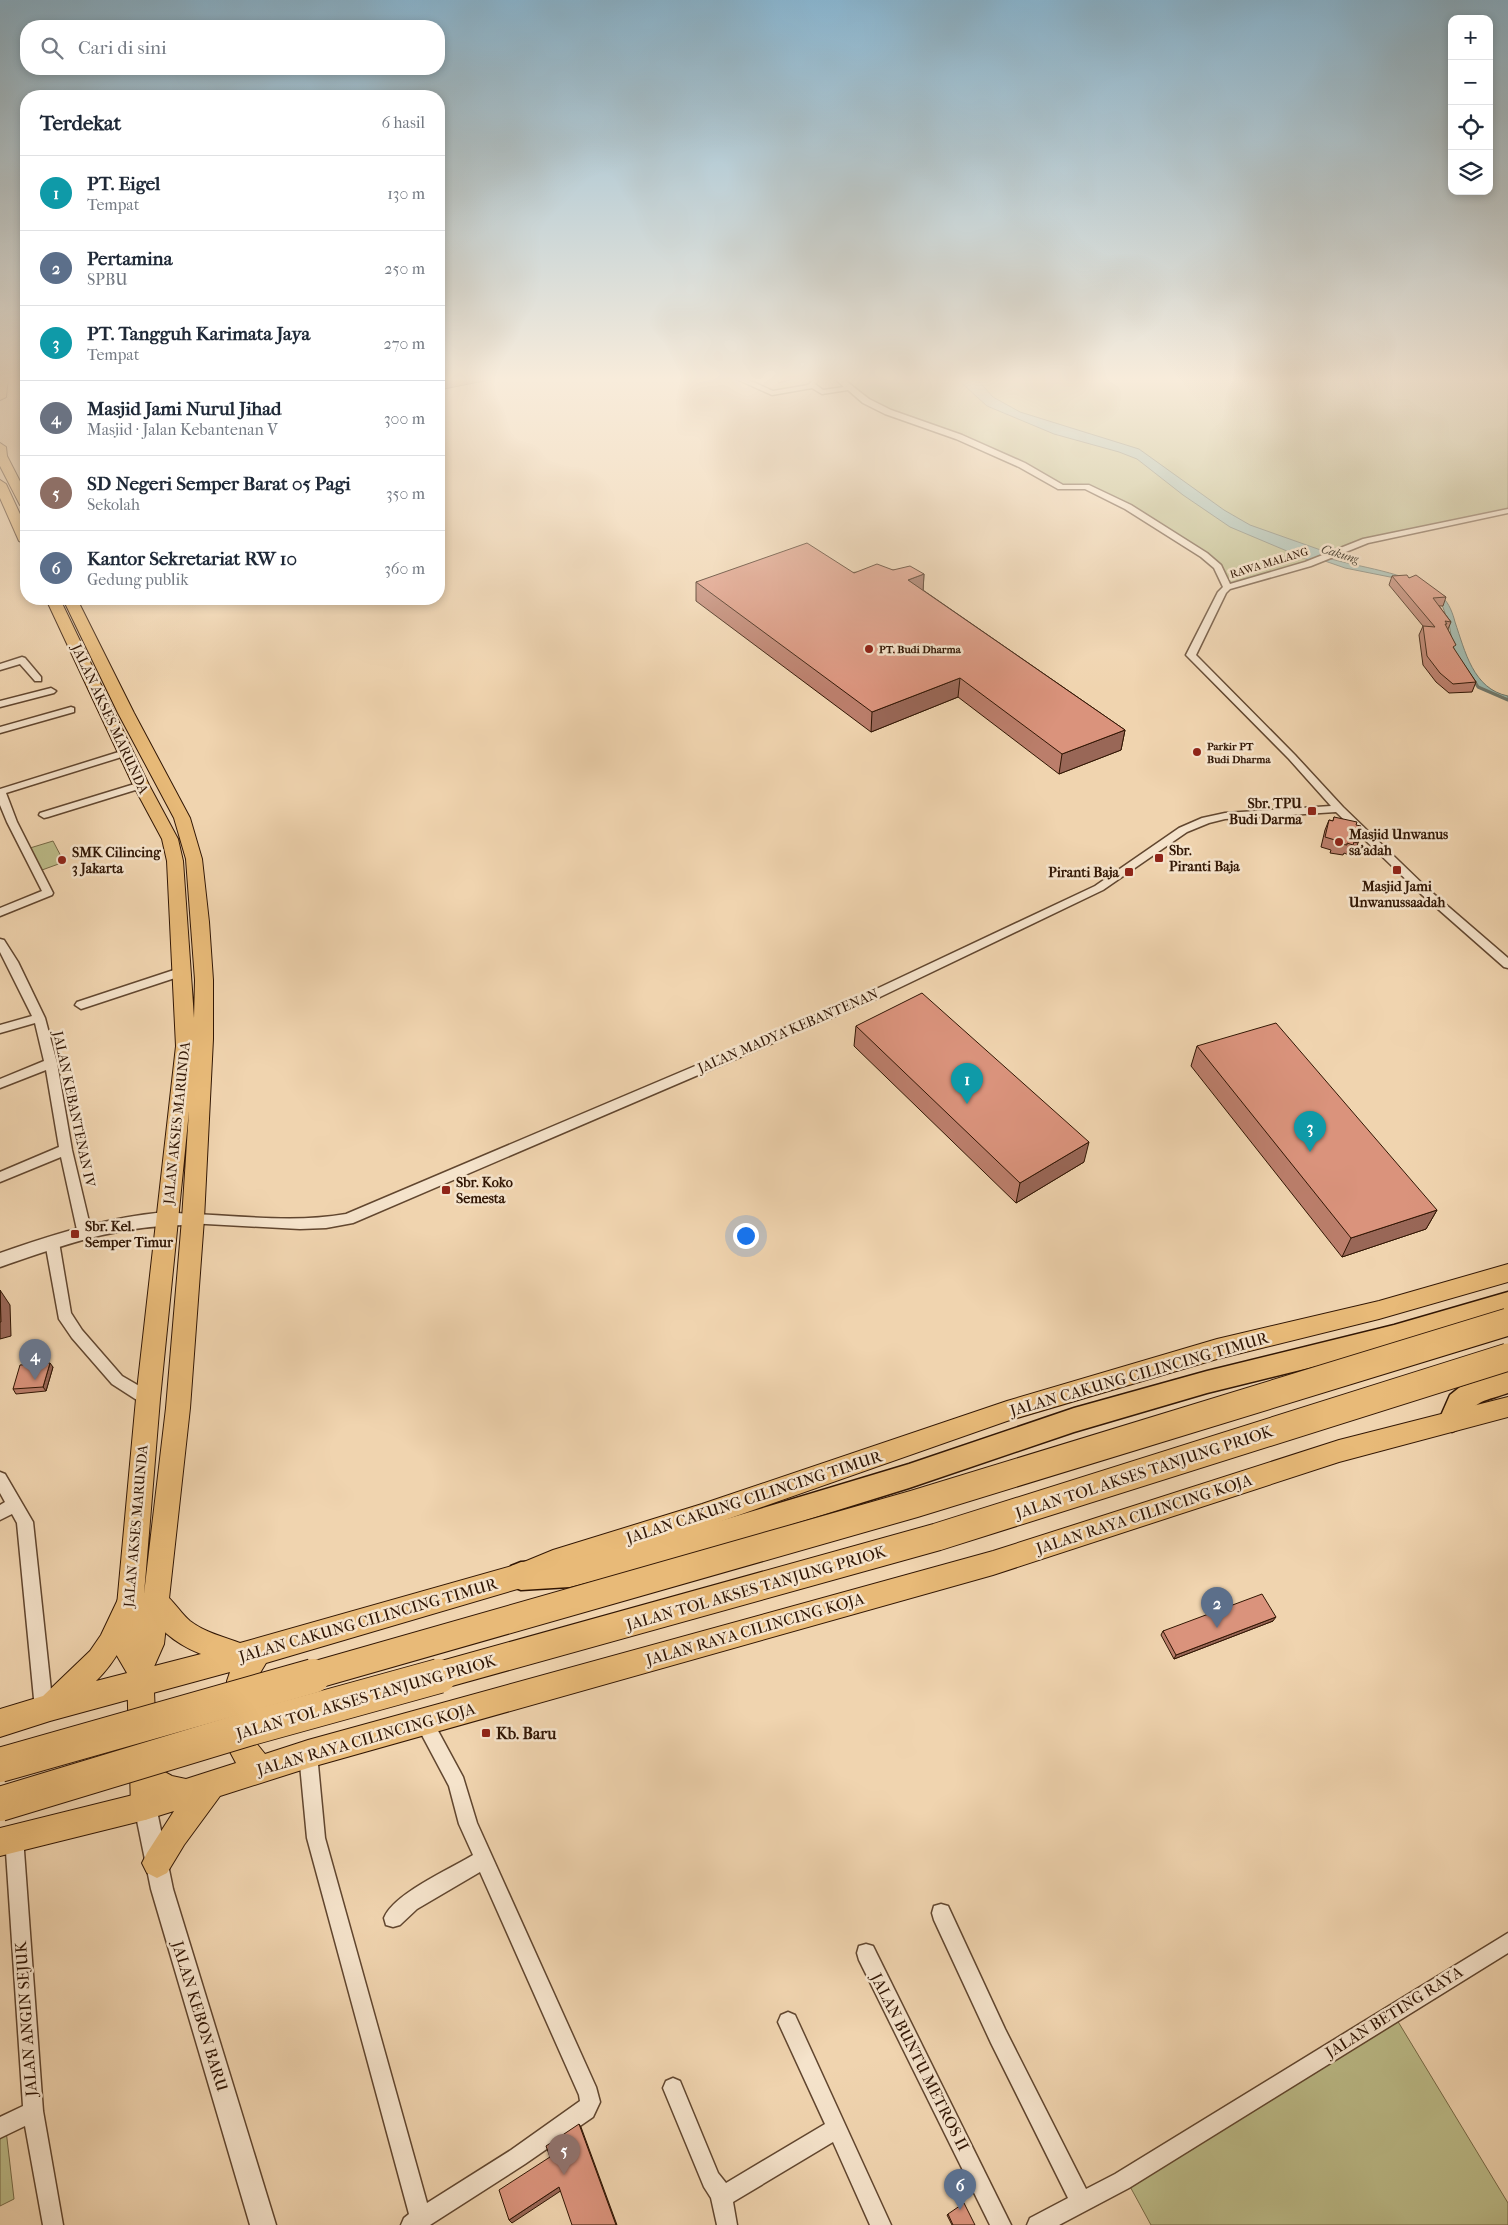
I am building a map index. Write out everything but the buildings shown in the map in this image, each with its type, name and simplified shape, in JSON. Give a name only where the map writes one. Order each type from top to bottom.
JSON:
[{"type":"highway","points":[[521,1576],[570,1573],[690,1543],[909,1476],[1074,1420],[1207,1382],[1394,1336],[1508,1302]]},
{"type":"highway","points":[[0,1765],[914,1504],[1508,1322]]},
{"type":"highway","name":"JALAN TOL AKSES TANJUNG PRIOK","points":[[0,1804],[251,1728],[937,1537],[1508,1357]]},
{"type":"highway","points":[[1452,1420],[1459,1403],[1469,1395],[1505,1392]]},
{"type":"main road","points":[[14,482],[20,493]]},
{"type":"main road","points":[[0,484],[20,528]]},
{"type":"main road","name":"JALAN AKSES MARUNDA","points":[[56,605],[141,785],[170,839],[175,861],[186,1046],[148,1398],[129,1604],[126,1649],[140,1676]]},
{"type":"main road","name":"JALAN AKSES MARUNDA","points":[[73,605],[126,713],[182,818],[194,859],[204,980],[203,1039],[193,1219],[178,1408],[151,1644],[140,1676],[145,1806]]},
{"type":"main road","name":"JALAN CAKUNG CILINCING TIMUR","points":[[0,1723],[140,1676],[248,1654],[521,1576],[553,1562],[702,1516],[1007,1411],[1217,1349],[1379,1310],[1508,1273]]},
{"type":"main road","name":"JALAN RAYA CILINCING KOJA","points":[[7,1840],[145,1806],[308,1754],[993,1563],[1339,1451],[1452,1420]]},
{"type":"main road","points":[[156,1602],[180,1629],[192,1637],[248,1654],[240,1681],[243,1750],[260,1769]]},
{"type":"main road","points":[[47,1708],[99,1660],[110,1644],[129,1604]]},
{"type":"main road","points":[[143,1774],[167,1790],[184,1792]]},
{"type":"main road","points":[[157,1862],[174,1835],[211,1785]]},
{"type":"street","points":[[1051,482],[1061,487],[1086,487],[1121,503],[1204,555],[1218,567],[1227,588]]},
{"type":"street","name":"RAWA MALANG","points":[[1339,809],[1292,758],[1190,655],[1222,592],[1227,588],[1312,562],[1377,538],[1508,511]]},
{"type":"street","points":[[0,667],[22,661],[38,679]]},
{"type":"street","points":[[0,704],[51,691]]},
{"type":"street","points":[[0,730],[71,710]]},
{"type":"street","points":[[0,912],[48,893],[12,822],[0,792],[126,754]]},
{"type":"street","points":[[44,816],[141,785]]},
{"type":"street","points":[[1339,809],[1425,892],[1508,964]]},
{"type":"street","name":"JALAN MADYA KEBANTENAN","points":[[0,1260],[84,1230],[132,1220],[167,1218],[300,1224],[326,1223],[348,1219],[441,1181],[633,1096],[876,994],[1099,888],[1183,830],[1206,820],[1225,816],[1339,809]]},
{"type":"street","points":[[0,826],[12,822]]},
{"type":"street","name":"JALAN KEBANTENAN IV","points":[[0,943],[6,964],[39,1018],[51,1063],[66,1150],[84,1230]]},
{"type":"street","points":[[81,1005],[183,971]]},
{"type":"street","points":[[0,1029],[39,1018]]},
{"type":"street","points":[[0,1084],[51,1063]]},
{"type":"street","points":[[0,1177],[66,1150]]},
{"type":"street","points":[[52,1242],[64,1315],[77,1334],[117,1380],[148,1398]]},
{"type":"street","points":[[0,1479],[25,1522],[47,1708]]},
{"type":"street","points":[[0,1513],[15,1504]]},
{"type":"street","points":[[308,1754],[316,1838],[416,2222],[578,2116],[586,2110],[590,2102],[589,2094],[468,1824],[457,1783],[424,1722]]},
{"type":"street","name":"JALAN KEBON BARU","points":[[145,1806],[162,1889],[263,2225]]},
{"type":"street","name":"JALAN ANGIN SEJUK","points":[[7,1840],[33,2111],[53,2225]]},
{"type":"street","points":[[393,1918],[410,1902],[484,1859]]},
{"type":"street","points":[[941,1913],[998,2036],[1082,2203]]},
{"type":"street","name":"JALAN BETING RAYA","points":[[1037,2225],[1122,2181],[1508,1942]]},
{"type":"street","name":"JALAN BUNTU METROS II","points":[[866,1953],[1002,2225]]},
{"type":"street","points":[[788,2022],[881,2225]]},
{"type":"street","points":[[673,2088],[711,2180],[722,2198],[727,2225]]},
{"type":"street","name":"JALAN ANGIN SEJUK","points":[[0,2128],[33,2111]]},
{"type":"street","points":[[722,2198],[836,2129]]},
{"type":"green space","points":[[1050,482],[1508,482],[1508,511],[1366,541],[1321,558],[1227,587],[1218,567],[1128,507],[1086,487],[1061,487]]},
{"type":"green space","points":[[53,841],[64,862],[42,870],[30,848]]},
{"type":"green space","points":[[1394,2015],[1508,2203],[1508,2225],[1151,2225],[1127,2181]]},
{"type":"green space","points":[[6,2130],[14,2199],[0,2206],[0,2133]]},
{"type":"water","points":[[1166,482],[1185,482],[1224,510],[1250,525],[1332,554],[1328,556],[1331,559],[1404,577],[1431,590],[1443,598],[1449,606],[1467,656],[1478,677],[1486,686],[1508,696],[1508,699],[1481,688],[1469,679],[1453,646],[1449,624],[1441,602],[1395,578],[1345,568],[1322,560],[1313,562],[1230,527]]},
{"type":"waterway","name":"Cakung","points":[[1475,682],[1478,687],[1508,700]]},
{"type":"place","name":"PT. Budi Dharma","points":[[869,649]]},
{"type":"place","name":"Parkir PT Budi Dharma","points":[[1197,752]]},
{"type":"place","name":"Sbr. TPU Budi Darma","points":[[1312,811]]},
{"type":"place","name":"Masjid Unwanus sa'adah","points":[[1339,842]]},
{"type":"place","name":"Sbr. Piranti Baja","points":[[1159,858]]},
{"type":"place","name":"SMK Cilincing 3 Jakarta","points":[[62,860]]},
{"type":"place","name":"Masjid Jami Unwanussaadah","points":[[1397,870]]},
{"type":"place","name":"Piranti Baja","points":[[1129,872]]},
{"type":"place","name":"PT. Eigel","points":[[967,1104]]},
{"type":"place","name":"PT. Tangguh Karimata Jaya","points":[[1310,1152]]},
{"type":"place","name":"Sbr. Koko Semesta","points":[[446,1190]]},
{"type":"place","name":"Sbr. Kel. Semper Timur","points":[[75,1234]]},
{"type":"place","name":"Masjid Jami Nurul Jihad","points":[[35,1380]]},
{"type":"place","name":"Pertamina","points":[[1217,1628]]},
{"type":"place","name":"Kb. Baru","points":[[486,1733]]},
{"type":"place","name":"SD Negeri Semper Barat 05 Pagi","points":[[564,2175]]},
{"type":"place","name":"Kantor Sekretariat RW 10","points":[[960,2210]]}]
